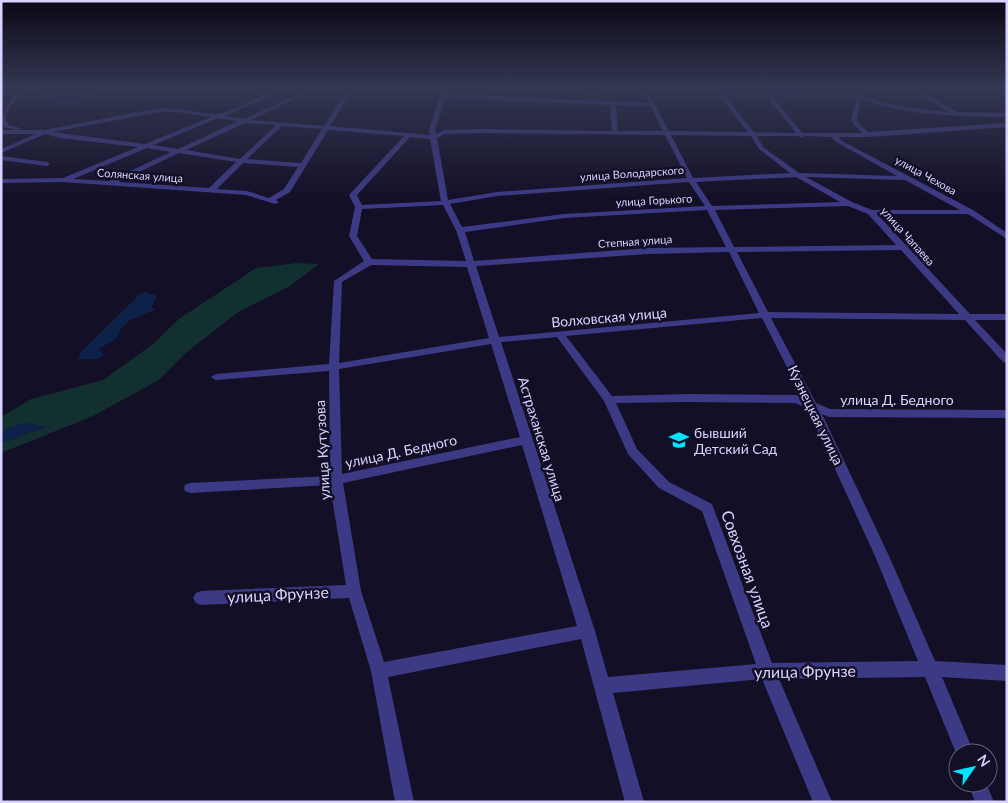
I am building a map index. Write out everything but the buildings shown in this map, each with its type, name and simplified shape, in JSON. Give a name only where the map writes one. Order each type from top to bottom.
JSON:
[{"type":"street","points":[[6,125],[60,136],[145,146],[240,161],[302,165],[327,125]]},
{"type":"street","points":[[1,132],[44,132],[78,125]]},
{"type":"street","points":[[63,180],[195,125]]},
{"type":"street","points":[[108,184],[236,125]]},
{"type":"street","points":[[211,190],[280,125]]},
{"type":"street","points":[[298,125],[434,137],[444,132],[481,131],[834,136],[1000,125]]},
{"type":"street","name":"Астраханская улица","points":[[433,125],[432,130],[445,203],[460,230],[527,440],[604,686],[635,802]]},
{"type":"street","points":[[614,125],[615,133]]},
{"type":"street","name":"Кузнецкая улица","points":[[664,125],[691,180],[710,208],[767,315],[812,406],[882,556],[960,743]]},
{"type":"street","name":"улица Чапаева","points":[[746,125],[761,148],[797,175],[849,204],[871,212],[1007,360]]},
{"type":"street","points":[[793,125],[802,136]]},
{"type":"street","points":[[858,125],[867,135]]},
{"type":"street","points":[[1,151],[44,132]]},
{"type":"street","points":[[369,262],[353,236],[359,207],[353,195],[410,134]]},
{"type":"street","name":"улица Чехова","points":[[834,136],[840,142],[970,212],[1007,237]]},
{"type":"street","points":[[1,158],[47,164]]},
{"type":"street","name":"Солянская улица","points":[[1,181],[63,180],[211,190],[246,193],[273,201],[287,190],[302,165]]},
{"type":"street","name":"улица Володарского","points":[[359,207],[445,203],[497,194],[691,180],[797,175],[909,178]]},
{"type":"street","name":"улица Горького","points":[[460,230],[564,216],[710,208],[849,204]]},
{"type":"street","points":[[871,212],[970,212]]},
{"type":"street","name":"Степная улица","points":[[369,262],[471,264],[648,251],[902,246]]},
{"type":"street","name":"улица Кутузова","points":[[369,262],[338,281],[334,367],[336,480],[354,591],[379,671],[405,802]]},
{"type":"street","name":"Волховская улица","points":[[216,377],[334,367],[495,340],[767,315],[1007,317]]},
{"type":"street","name":"Совхозная улица","points":[[560,335],[609,400],[632,451],[664,485],[707,508],[767,671],[823,802]]},
{"type":"street","name":"улица Д. Бедного","points":[[609,400],[689,398],[796,399],[829,414],[1007,414]]},
{"type":"street","name":"улица Д. Бедного","points":[[190,488],[336,480],[527,440]]},
{"type":"street","name":"улица Фрунзе","points":[[201,598],[354,591]]},
{"type":"street","points":[[379,671],[587,631]]},
{"type":"street","name":"улица Фрунзе","points":[[604,686],[767,671],[930,669],[1007,673]]},
{"type":"green space","points":[[296,263],[319,264],[290,286],[238,312],[186,353],[159,380],[93,416],[1,453],[1,443],[45,427],[24,423],[1,431],[1,417],[31,399],[103,380],[153,344],[179,319],[256,268]]},
{"type":"water","points":[[148,291],[149,295],[154,294],[157,296],[151,307],[155,310],[130,320],[120,330],[117,338],[99,349],[104,355],[98,359],[77,359],[81,352],[140,294]]},
{"type":"water","points":[[24,423],[46,427],[1,443],[1,431]]},
{"type":"place","name":"бывший Детский Сад","points":[[679,440]]}]
